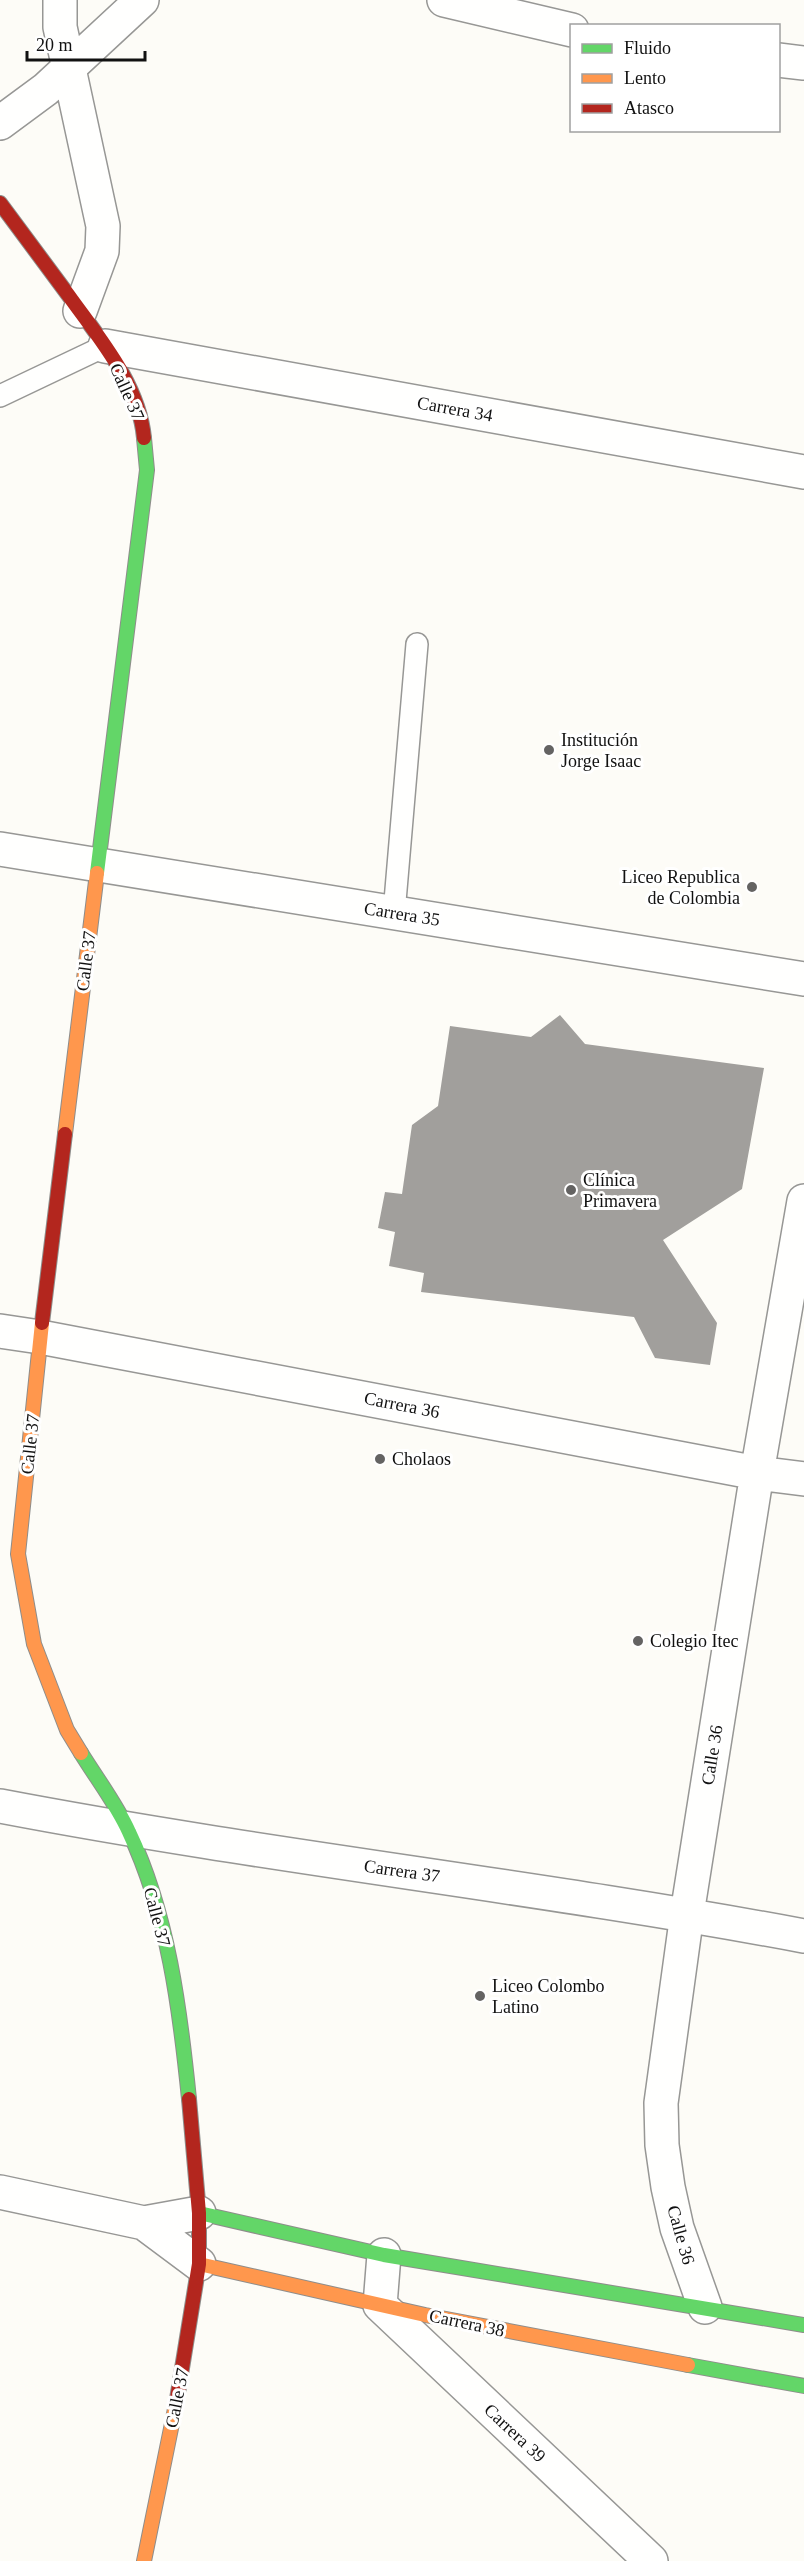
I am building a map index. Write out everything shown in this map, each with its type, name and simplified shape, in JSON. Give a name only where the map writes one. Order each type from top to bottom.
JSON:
[{"type":"street","points":[[60,0],[60,27],[103,226],[102,251],[80,311]]},
{"type":"street","points":[[0,123],[46,89],[142,0]]},
{"type":"street","points":[[444,0],[570,30]]},
{"type":"street","points":[[780,60],[804,63]]},
{"type":"street","name":"Calle 37","points":[[0,203],[105,346],[128,385],[143,426],[147,470],[40,1337],[18,1554],[34,1644],[67,1730],[129,1831],[157,1908],[182,2028],[200,2213],[199,2264],[184,2365],[144,2561]]},
{"type":"street","name":"Carrera 34","points":[[105,346],[804,472]]},
{"type":"street","name":"Carrera 35","points":[[0,849],[804,979]]},
{"type":"street","name":"Calle 36","points":[[705,2307],[677,2228],[668,2187],[662,2145],[661,2103],[687,1914],[757,1473],[804,1201]]},
{"type":"street","name":"Carrera 36","points":[[0,1332],[40,1337],[757,1473],[804,1479]]},
{"type":"street","name":"Carrera 37","points":[[0,1806],[129,1831],[687,1914],[804,1936]]},
{"type":"street","name":"Carrera 38","points":[[0,2192],[144,2223],[200,2213],[384,2254],[804,2325]]},
{"type":"street","name":"Carrera 38","points":[[144,2223],[199,2264],[380,2305],[589,2348],[804,2386]]},
{"type":"street","points":[[380,2305],[384,2254]]},
{"type":"street","name":"Carrera 39","points":[[380,2305],[651,2561]]},
{"type":"lane","points":[[0,396],[105,346]]},
{"type":"lane","points":[[394,913],[417,644]]},
{"type":"building","name":"Clínica Primavera","points":[[560,1015],[585,1044],[764,1068],[742,1189],[663,1240],[717,1323],[710,1365],[655,1358],[634,1317],[421,1292],[424,1273],[389,1266],[395,1232],[378,1228],[385,1192],[402,1194],[412,1125],[438,1106],[450,1026],[531,1037]]},
{"type":"traffic: fast","points":[[97,873],[147,470],[144,438]]},
{"type":"traffic: fast","points":[[81,1753],[124,1822],[154,1896],[170,1962],[189,2099]]},
{"type":"traffic: fast","points":[[199,2213],[384,2255],[804,2325]]},
{"type":"traffic: fast","points":[[688,2365],[804,2386]]},
{"type":"traffic: slow","points":[[65,1134],[97,873]]},
{"type":"traffic: slow","points":[[42,1323],[18,1554],[34,1644],[67,1730],[81,1753]]},
{"type":"traffic: slow","points":[[199,2264],[425,2315],[688,2365]]},
{"type":"traffic: slow","points":[[144,2561],[177,2399]]},
{"type":"traffic: jam","points":[[0,203],[116,362],[134,399],[141,418],[144,438]]},
{"type":"traffic: jam","points":[[42,1323],[65,1134]]},
{"type":"traffic: jam","points":[[177,2399],[199,2264],[199,2213],[189,2099]]},
{"type":"place","name":"Institución Jorge Isaac","points":[[549,750]]},
{"type":"place","name":"Liceo Republica de Colombia","points":[[752,887]]},
{"type":"place","name":"Clínica Primavera","points":[[571,1190]]},
{"type":"place","name":"Cholaos","points":[[380,1459]]},
{"type":"place","name":"Colegio Itec","points":[[638,1641]]},
{"type":"place","name":"Liceo Colombo Latino","points":[[480,1996]]}]
